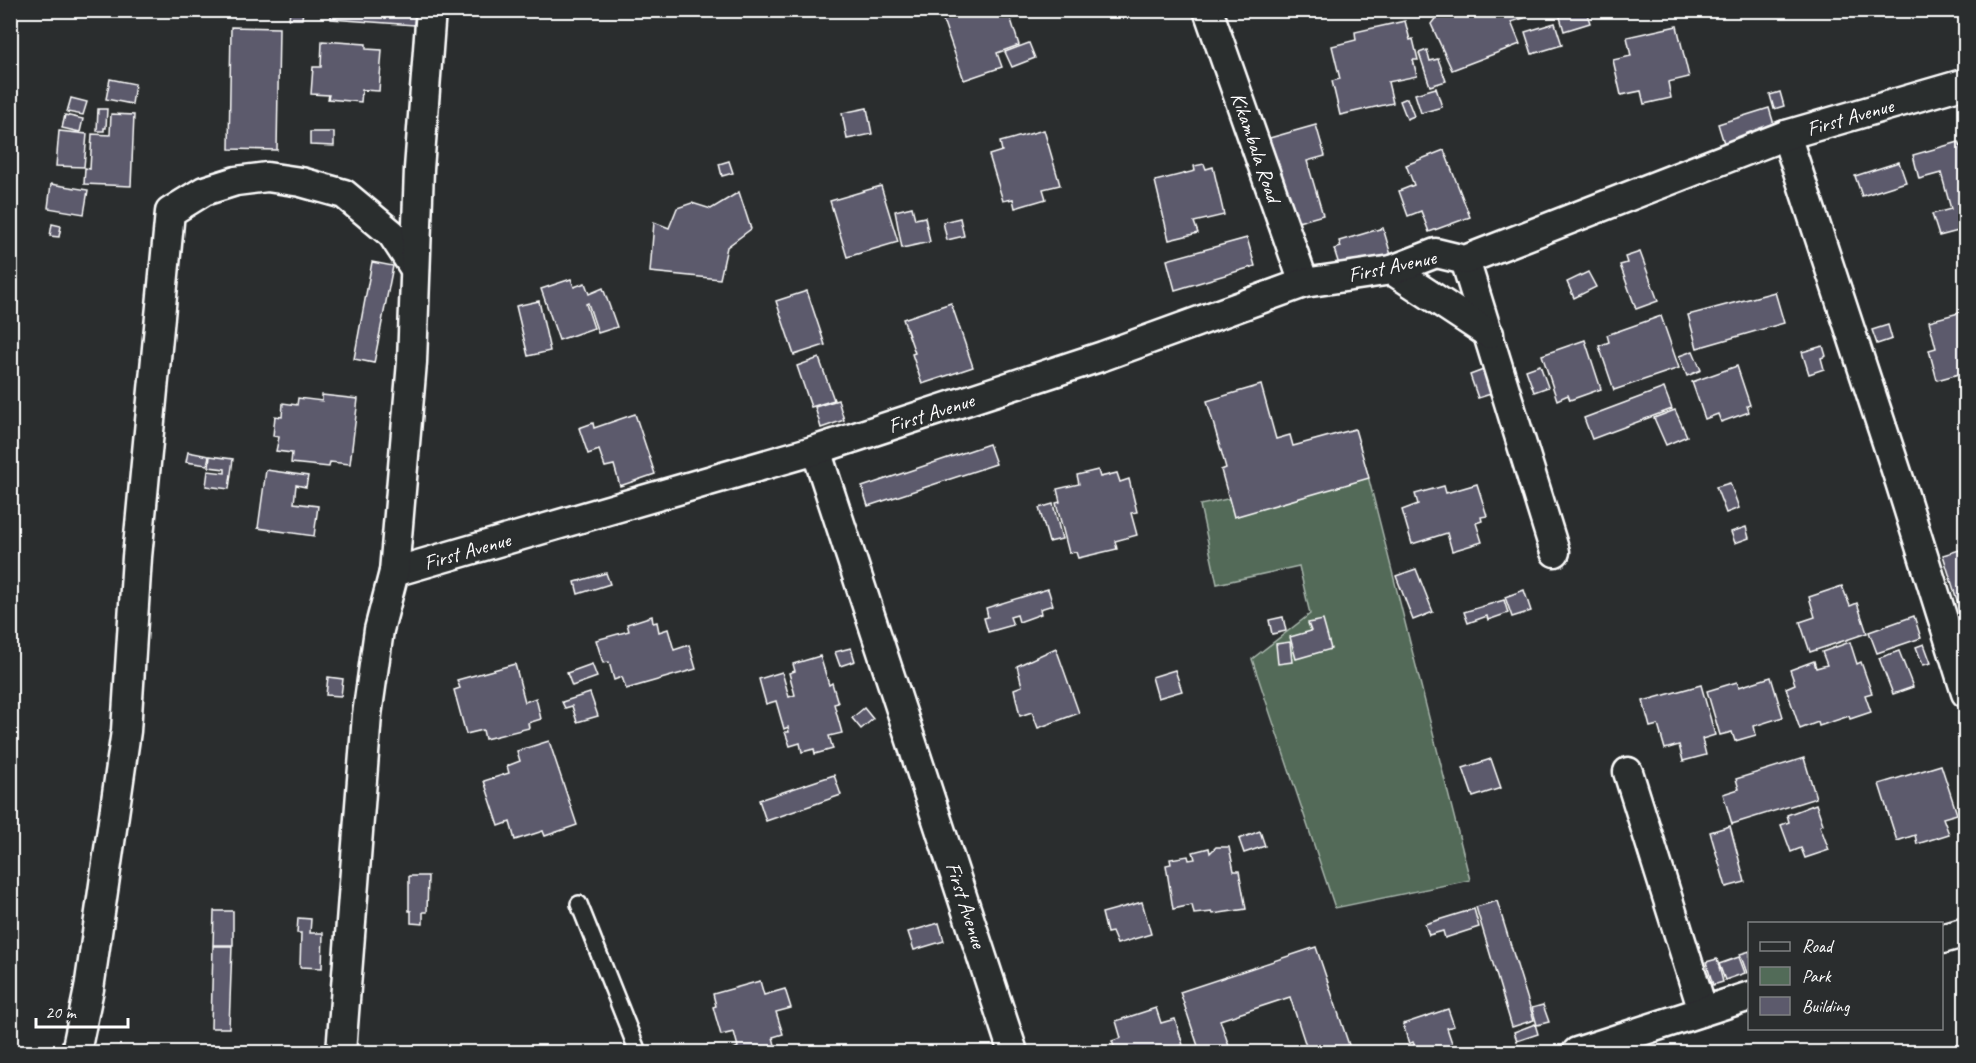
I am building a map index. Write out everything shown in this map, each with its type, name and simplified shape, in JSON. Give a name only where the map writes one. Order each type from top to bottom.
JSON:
[{"type":"street","points":[[340,1053],[367,715],[380,630],[394,572],[412,362],[419,169],[431,10]]},
{"type":"street","name":"Kikambala Road","points":[[1208,10],[1304,283]]},
{"type":"street","name":"First Avenue","points":[[394,572],[816,450],[1103,356],[1304,283],[1392,270],[1436,253],[1465,260],[1786,135],[1965,83]]},
{"type":"street","points":[[1786,135],[1900,482],[1965,693]]},
{"type":"street","points":[[76,1053],[89,989],[126,730],[137,557],[170,212],[204,191],[236,181],[267,177],[301,182],[344,194],[392,234],[415,269]]},
{"type":"street","points":[[1465,260],[1555,552]]},
{"type":"street","points":[[1392,270],[1489,334]]},
{"type":"street","name":"First Avenue","points":[[816,450],[1013,1053]]},
{"type":"street","points":[[1628,772],[1704,1011]]},
{"type":"street","points":[[1943,938],[1965,932]]},
{"type":"street","points":[[1577,1053],[1748,996]]},
{"type":"lane","points":[[579,904],[638,1053]]},
{"type":"green space","points":[[1366,468],[1470,880],[1335,908],[1252,659],[1310,614],[1299,566],[1217,584],[1200,505]]},
{"type":"building","points":[[290,10],[303,10],[302,19],[289,19]]},
{"type":"building","points":[[331,10],[415,10],[414,25],[331,19]]},
{"type":"building","points":[[958,10],[1008,10],[1019,45],[997,53],[1002,67],[964,80],[942,17]]},
{"type":"building","points":[[1435,10],[1521,10],[1524,18],[1511,22],[1520,44],[1452,70],[1431,24],[1437,16]]},
{"type":"building","points":[[1558,10],[1586,10],[1590,23],[1564,31]]},
{"type":"building","points":[[1961,10],[1966,10],[1966,40],[1959,18],[1963,17]]},
{"type":"building","points":[[1405,21],[1410,40],[1413,39],[1418,60],[1413,60],[1417,76],[1388,82],[1393,103],[1340,115],[1332,81],[1340,79],[1332,46],[1356,40],[1355,32]]},
{"type":"building","points":[[1555,23],[1562,45],[1532,54],[1525,32]]},
{"type":"building","points":[[1677,26],[1689,77],[1668,82],[1671,98],[1644,104],[1641,91],[1621,95],[1613,60],[1631,56],[1627,37]]},
{"type":"building","points":[[231,27],[279,28],[277,150],[229,149]]},
{"type":"building","points":[[322,41],[366,44],[366,49],[382,50],[379,91],[362,90],[361,102],[328,99],[329,95],[311,94],[313,67],[321,67]]},
{"type":"building","points":[[1029,43],[1035,58],[1012,67],[1005,52]]},
{"type":"building","points":[[1427,50],[1430,61],[1438,59],[1446,81],[1430,86],[1419,53]]},
{"type":"building","points":[[110,79],[135,84],[132,104],[106,99]]},
{"type":"building","points":[[1436,88],[1442,107],[1421,113],[1415,94]]},
{"type":"building","points":[[1780,92],[1784,106],[1774,109],[1770,95]]},
{"type":"building","points":[[71,98],[87,102],[83,115],[67,112]]},
{"type":"building","points":[[1407,98],[1414,116],[1407,119],[1400,101]]},
{"type":"building","points":[[867,108],[872,134],[847,139],[842,113]]},
{"type":"building","points":[[1769,108],[1775,128],[1724,143],[1718,124]]},
{"type":"building","points":[[98,109],[107,109],[104,131],[97,131]]},
{"type":"building","points":[[111,114],[134,115],[131,186],[84,184],[85,168],[90,169],[92,134],[110,135]]},
{"type":"building","points":[[65,115],[83,119],[80,132],[62,128]]},
{"type":"building","points":[[1316,125],[1325,156],[1307,161],[1323,215],[1291,224],[1266,139]]},
{"type":"building","points":[[1044,130],[1060,185],[1043,189],[1046,199],[1015,208],[1013,199],[1003,201],[989,155],[1002,151],[1000,142]]},
{"type":"building","points":[[59,131],[87,134],[84,167],[56,166]]},
{"type":"building","points":[[310,132],[334,132],[334,146],[310,145]]},
{"type":"building","points":[[1959,142],[1966,165],[1966,229],[1939,236],[1932,214],[1951,209],[1941,173],[1919,179],[1913,155]]},
{"type":"building","points":[[1444,150],[1470,217],[1429,232],[1421,211],[1408,216],[1399,191],[1414,185],[1406,165]]},
{"type":"building","points":[[729,161],[733,173],[722,176],[719,164]]},
{"type":"building","points":[[1899,162],[1906,182],[1862,196],[1855,176]]},
{"type":"building","points":[[1204,164],[1206,169],[1213,167],[1224,215],[1194,222],[1198,233],[1169,240],[1155,181],[1195,171],[1194,166]]},
{"type":"building","points":[[51,184],[88,190],[84,214],[48,208]]},
{"type":"building","points":[[881,186],[898,242],[847,257],[830,201]]},
{"type":"building","points":[[739,192],[751,229],[727,247],[720,279],[650,272],[654,222],[669,228],[677,208],[692,203],[711,209]]},
{"type":"building","points":[[912,207],[915,219],[925,217],[930,242],[902,248],[895,211]]},
{"type":"building","points":[[960,218],[964,236],[947,240],[943,222]]},
{"type":"building","points":[[52,224],[61,226],[59,237],[50,236]]},
{"type":"building","points":[[1383,228],[1391,255],[1341,271],[1334,249],[1341,247],[1339,241]]},
{"type":"building","points":[[1247,238],[1255,266],[1175,290],[1167,260]]},
{"type":"building","points":[[1640,252],[1658,301],[1636,309],[1620,265],[1627,263],[1625,257]]},
{"type":"building","points":[[372,262],[393,266],[374,363],[354,359]]},
{"type":"building","points":[[1588,272],[1596,287],[1574,298],[1567,282]]},
{"type":"building","points":[[571,279],[574,287],[585,283],[589,294],[603,288],[617,327],[598,333],[588,303],[586,304],[594,328],[559,340],[541,289]]},
{"type":"building","points":[[807,291],[825,345],[794,355],[776,301]]},
{"type":"building","points":[[1775,292],[1784,323],[1697,348],[1688,315]]},
{"type":"building","points":[[539,301],[550,351],[528,356],[516,306]]},
{"type":"building","points":[[951,303],[973,367],[922,384],[912,354],[915,353],[903,319]]},
{"type":"building","points":[[1966,311],[1966,372],[1937,380],[1929,350],[1936,348],[1929,321]]},
{"type":"building","points":[[1661,316],[1679,368],[1614,390],[1599,346],[1609,342],[1607,335]]},
{"type":"building","points":[[1888,325],[1892,339],[1877,344],[1872,330]]},
{"type":"building","points":[[1585,340],[1601,389],[1570,400],[1568,395],[1557,400],[1542,355]]},
{"type":"building","points":[[1823,346],[1826,356],[1821,358],[1824,369],[1809,374],[1802,352]]},
{"type":"building","points":[[1693,351],[1701,370],[1687,376],[1679,356]]},
{"type":"building","points":[[819,358],[834,400],[811,407],[797,366]]},
{"type":"building","points":[[1540,365],[1548,387],[1534,392],[1526,370]]},
{"type":"building","points":[[1737,366],[1750,405],[1747,406],[1749,412],[1721,422],[1718,414],[1705,419],[1692,382]]},
{"type":"building","points":[[1486,369],[1494,393],[1478,398],[1470,375]]},
{"type":"building","points":[[1261,385],[1276,439],[1290,435],[1293,446],[1355,429],[1369,478],[1234,517],[1221,470],[1226,468],[1207,401]]},
{"type":"building","points":[[1664,388],[1672,409],[1592,439],[1584,418]]},
{"type":"building","points":[[322,395],[358,399],[350,464],[330,462],[329,467],[291,463],[292,453],[276,451],[279,437],[273,436],[275,416],[282,417],[283,403],[297,405],[298,398],[322,401]]},
{"type":"building","points":[[838,400],[844,420],[821,428],[815,407]]},
{"type":"building","points":[[1675,410],[1687,436],[1666,445],[1654,418]]},
{"type":"building","points":[[635,414],[655,474],[620,486],[614,465],[605,467],[599,450],[588,454],[579,428],[593,423],[594,428]]},
{"type":"building","points":[[989,444],[996,464],[868,506],[862,487]]},
{"type":"building","points":[[188,452],[209,456],[207,465],[186,462]]},
{"type":"building","points":[[210,456],[233,459],[229,489],[206,486],[208,471],[225,473],[225,469],[209,467]]},
{"type":"building","points":[[266,470],[308,476],[306,487],[296,485],[294,503],[318,506],[314,536],[258,528]]},
{"type":"building","points":[[1098,470],[1100,477],[1117,473],[1120,482],[1129,479],[1137,512],[1131,513],[1137,535],[1115,541],[1117,549],[1078,558],[1076,552],[1069,553],[1056,503],[1060,502],[1057,489],[1079,484],[1077,475]]},
{"type":"building","points":[[1730,483],[1739,508],[1726,513],[1716,487]]},
{"type":"building","points":[[1477,484],[1487,516],[1481,517],[1482,521],[1476,523],[1482,542],[1452,551],[1447,533],[1412,544],[1402,510],[1418,504],[1415,494],[1444,486],[1446,493]]},
{"type":"building","points":[[1053,504],[1062,539],[1049,542],[1039,508]]},
{"type":"building","points":[[1746,527],[1749,538],[1735,543],[1731,532]]},
{"type":"building","points":[[1966,548],[1966,597],[1957,600],[1943,555]]},
{"type":"building","points":[[1416,569],[1433,612],[1413,620],[1396,576]]},
{"type":"building","points":[[606,573],[610,584],[578,594],[575,582]]},
{"type":"building","points":[[1842,586],[1850,606],[1857,603],[1867,633],[1810,652],[1800,622],[1815,617],[1809,597]]},
{"type":"building","points":[[1048,589],[1053,605],[1040,609],[1041,614],[1019,622],[1017,615],[1010,617],[1013,625],[988,632],[984,618],[988,617],[986,608]]},
{"type":"building","points":[[1524,590],[1531,611],[1512,617],[1505,597]]},
{"type":"building","points":[[1966,598],[1966,628],[1957,601]]},
{"type":"building","points":[[1504,600],[1508,613],[1488,620],[1487,616],[1468,623],[1464,612]]},
{"type":"building","points":[[652,616],[653,623],[657,622],[659,632],[668,629],[674,650],[689,645],[696,669],[626,689],[622,677],[614,680],[609,662],[603,663],[596,640],[629,631],[627,624]]},
{"type":"building","points":[[1914,616],[1921,638],[1877,653],[1869,632]]},
{"type":"building","points":[[1283,617],[1286,631],[1272,634],[1269,620]]},
{"type":"building","points":[[1323,620],[1331,649],[1296,659],[1290,637],[1311,631],[1308,623]]},
{"type":"building","points":[[1290,642],[1292,662],[1278,664],[1276,644]]},
{"type":"building","points":[[1850,642],[1857,664],[1861,662],[1872,693],[1865,695],[1871,712],[1850,719],[1849,716],[1819,726],[1818,722],[1800,729],[1786,688],[1795,684],[1790,670],[1814,661],[1816,668],[1827,665],[1822,652]]},
{"type":"building","points":[[1924,644],[1931,663],[1923,665],[1916,647]]},
{"type":"building","points":[[851,648],[855,661],[840,666],[835,652]]},
{"type":"building","points":[[1056,648],[1079,713],[1038,728],[1032,712],[1020,716],[1014,689],[1022,686],[1017,666]]},
{"type":"building","points":[[1899,651],[1913,687],[1893,694],[1879,658]]},
{"type":"building","points":[[820,656],[829,685],[832,683],[838,703],[834,704],[842,733],[829,736],[833,749],[815,754],[814,749],[802,752],[800,743],[790,746],[785,732],[789,732],[788,727],[784,729],[776,701],[766,704],[759,679],[782,672],[789,697],[795,695],[789,673],[795,671],[793,664]]},
{"type":"building","points":[[515,664],[525,702],[536,698],[541,719],[528,723],[529,728],[485,739],[483,730],[466,734],[454,690],[460,688],[457,680]]},
{"type":"building","points":[[592,664],[597,677],[572,686],[567,673]]},
{"type":"building","points":[[1175,670],[1182,691],[1158,698],[1152,677]]},
{"type":"building","points":[[328,677],[343,679],[341,696],[326,695]]},
{"type":"building","points":[[1771,677],[1783,717],[1754,726],[1756,735],[1735,741],[1732,732],[1720,735],[1707,691],[1737,682],[1739,687]]},
{"type":"building","points":[[1701,685],[1715,735],[1702,739],[1706,755],[1683,761],[1679,745],[1665,749],[1658,725],[1650,727],[1643,701]]},
{"type":"building","points":[[590,693],[598,716],[577,722],[572,706],[565,708],[562,702]]},
{"type":"building","points":[[864,708],[873,719],[861,729],[852,718]]},
{"type":"building","points":[[549,741],[577,825],[545,836],[543,831],[515,840],[510,822],[499,826],[484,781],[509,773],[507,766],[520,761],[517,751]]},
{"type":"building","points":[[1804,758],[1816,798],[1732,824],[1723,794],[1739,789],[1736,779]]},
{"type":"building","points":[[1491,759],[1501,788],[1473,797],[1463,768]]},
{"type":"building","points":[[1941,765],[1957,814],[1943,818],[1949,834],[1917,844],[1915,835],[1897,841],[1879,784]]},
{"type":"building","points":[[834,775],[841,795],[766,821],[759,800]]},
{"type":"building","points":[[1816,804],[1823,824],[1820,826],[1829,850],[1805,858],[1801,848],[1791,852],[1781,825],[1789,822],[1787,815]]},
{"type":"building","points":[[1730,826],[1745,882],[1726,887],[1710,832]]},
{"type":"building","points":[[1260,831],[1265,846],[1244,853],[1239,839]]},
{"type":"building","points":[[1216,847],[1229,847],[1234,871],[1239,871],[1246,909],[1213,914],[1212,912],[1194,914],[1192,905],[1173,909],[1166,865],[1171,864],[1170,859],[1188,856],[1189,860],[1195,859],[1193,852],[1209,848],[1210,853]]},
{"type":"building","points":[[409,876],[428,876],[427,912],[423,912],[423,924],[411,923]]},
{"type":"building","points":[[1497,901],[1534,1020],[1512,1027],[1476,907]]},
{"type":"building","points":[[1142,902],[1151,934],[1117,944],[1112,932],[1107,933],[1102,913]]},
{"type":"building","points":[[1474,909],[1479,927],[1445,938],[1443,931],[1429,935],[1425,924]]},
{"type":"building","points":[[214,911],[233,911],[233,945],[213,945]]},
{"type":"building","points":[[298,918],[311,919],[310,933],[323,933],[322,968],[300,967],[301,933],[297,933]]},
{"type":"building","points":[[939,923],[944,941],[914,950],[908,932]]},
{"type":"building","points":[[213,946],[232,946],[229,1028],[211,1028]]},
{"type":"building","points":[[1316,947],[1349,1045],[1328,1052],[1308,1052],[1290,997],[1220,1020],[1231,1052],[1200,1052],[1180,992]]},
{"type":"building","points":[[1748,952],[1748,973],[1747,973],[1740,954]]},
{"type":"building","points":[[1739,957],[1745,973],[1725,980],[1719,964]]},
{"type":"building","points":[[1717,959],[1723,982],[1713,985],[1706,962]]},
{"type":"building","points":[[760,981],[764,995],[785,989],[791,1008],[776,1012],[783,1034],[773,1037],[776,1049],[773,1052],[735,1052],[734,1049],[738,1047],[734,1032],[721,1035],[713,1007],[716,1006],[713,994]]},
{"type":"building","points":[[1543,1005],[1549,1022],[1537,1025],[1532,1008]]},
{"type":"building","points":[[1156,1008],[1161,1023],[1175,1019],[1183,1045],[1160,1052],[1116,1052],[1112,1041],[1121,1038],[1116,1021]]},
{"type":"building","points":[[1448,1009],[1454,1026],[1447,1028],[1453,1046],[1434,1052],[1417,1052],[1413,1042],[1409,1044],[1403,1024]]},
{"type":"building","points":[[1535,1024],[1538,1034],[1517,1041],[1514,1032]]},
{"type":"building","points":[[1349,1045],[1352,1052],[1328,1052]]},
{"type":"building","points":[[564,1046],[566,1052],[543,1052]]}]
